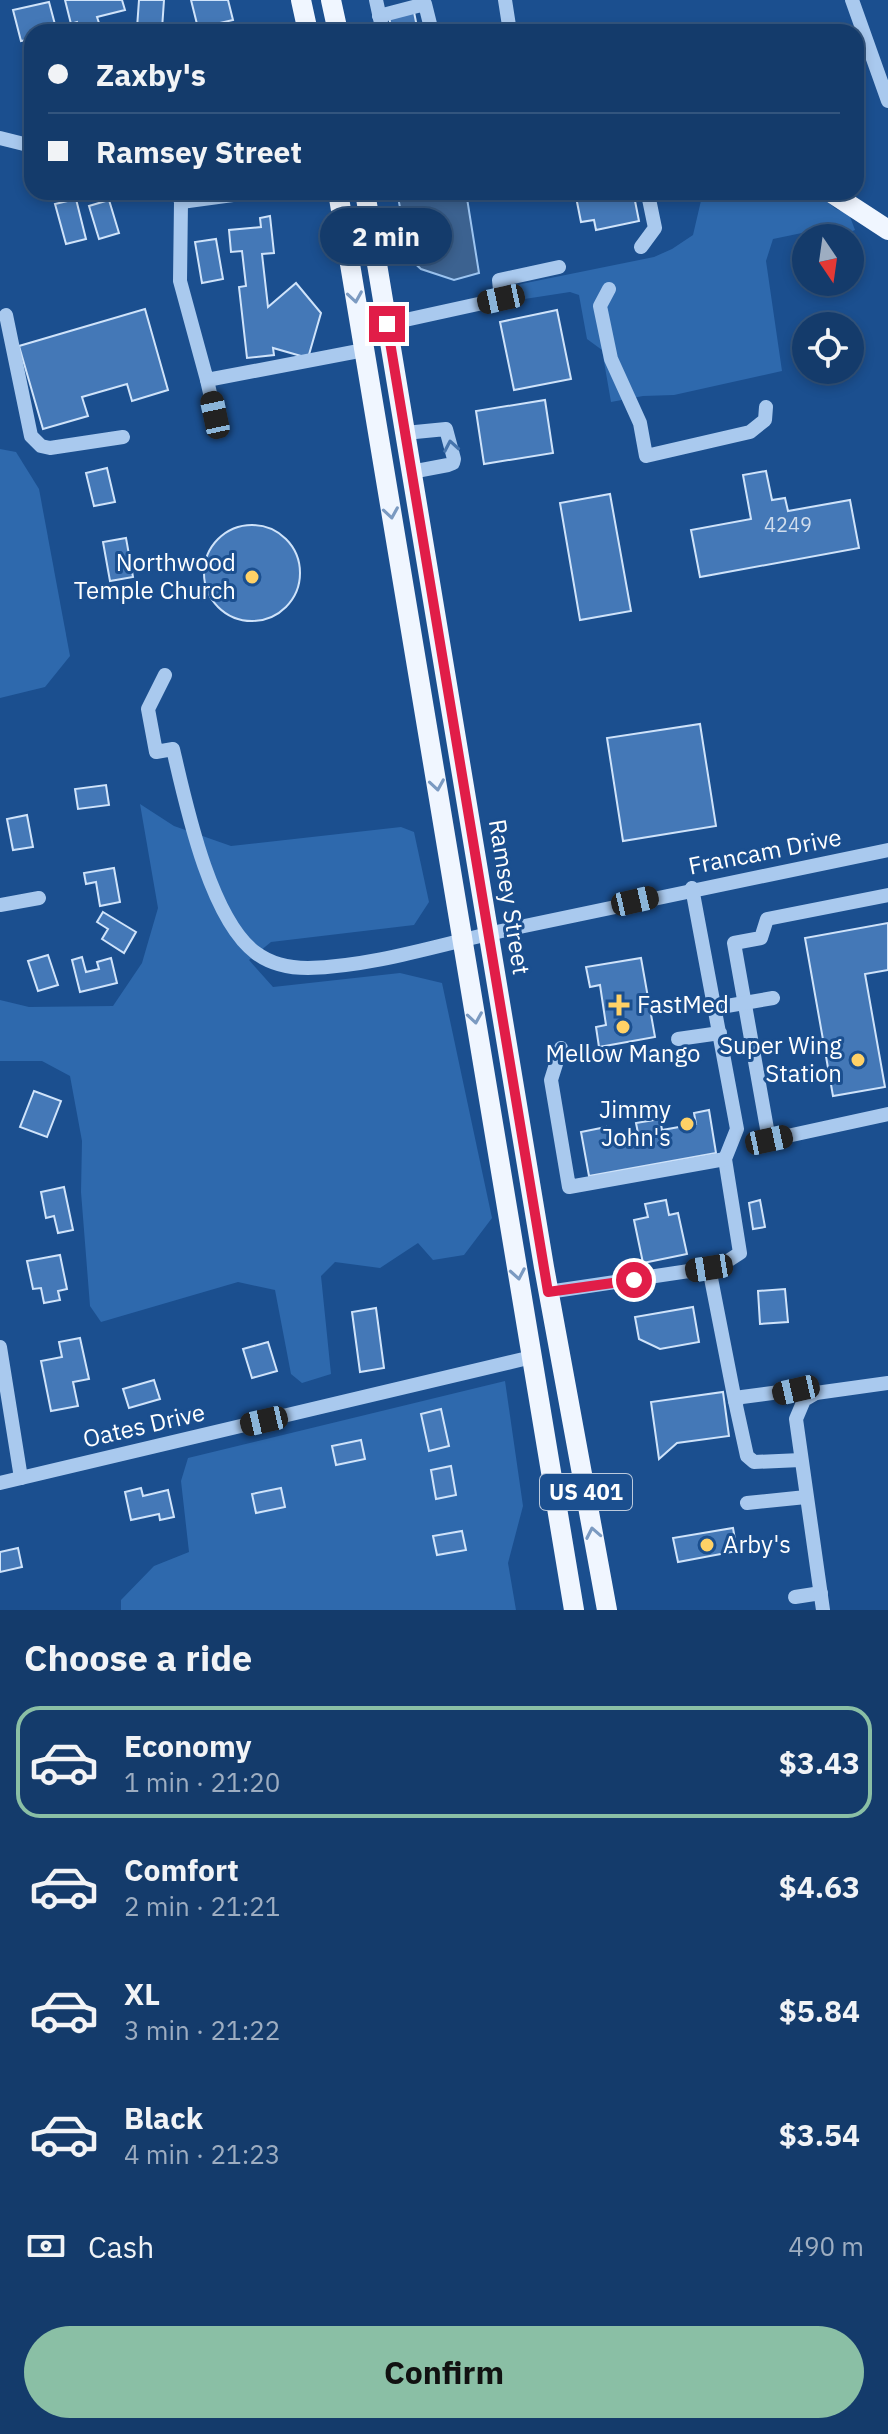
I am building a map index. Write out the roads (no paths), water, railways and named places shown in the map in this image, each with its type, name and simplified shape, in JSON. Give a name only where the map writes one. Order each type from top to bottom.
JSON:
[{"type":"main road","points":[[301,0],[306,24]]},
{"type":"main road","points":[[331,0],[336,24]]},
{"type":"main road","name":"US 401","points":[[339,200],[574,1610]]},
{"type":"main road","name":"Ramsey Street","points":[[366,200],[548,1292],[607,1610]]},
{"type":"main road","points":[[842,200],[888,230]]},
{"type":"street","points":[[376,0],[381,24]]},
{"type":"street","points":[[505,0],[509,24]]},
{"type":"street","points":[[852,0],[861,24]]},
{"type":"street","points":[[379,16],[425,4],[430,24]]},
{"type":"street","points":[[864,34],[888,101]]},
{"type":"street","points":[[0,138],[24,144]]},
{"type":"street","points":[[180,200],[180,281],[215,415]]},
{"type":"street","points":[[641,247],[655,228],[649,200]]},
{"type":"street","points":[[387,324],[501,299],[499,280],[559,267]]},
{"type":"street","points":[[609,289],[600,306],[611,359],[640,423],[646,456],[750,432],[765,420],[766,407]]},
{"type":"street","points":[[6,315],[31,436],[35,441],[50,448],[123,437]]},
{"type":"street","points":[[207,380],[364,350]]},
{"type":"street","points":[[405,433],[446,429],[454,459],[448,465],[411,472]]},
{"type":"street","name":"Francam Drive","points":[[165,675],[148,709],[156,752],[173,749],[192,823],[218,900],[233,927],[255,952],[278,965],[326,967],[372,960],[692,888],[888,850]]},
{"type":"street","points":[[548,1292],[720,1266],[740,1253],[725,1159],[737,1129],[692,888]]},
{"type":"street","points":[[888,895],[767,919],[761,938],[734,943],[769,1140],[888,1114]]},
{"type":"street","points":[[0,905],[39,898]]},
{"type":"street","points":[[715,1008],[773,998]]},
{"type":"street","points":[[678,1039],[720,1033]]},
{"type":"street","points":[[561,1048],[551,1080],[569,1187],[725,1159]]},
{"type":"street","points":[[709,1268],[747,1456],[754,1462],[801,1460]]},
{"type":"street","points":[[0,1347],[21,1478]]},
{"type":"street","name":"Oates Drive","points":[[0,1483],[532,1357]]},
{"type":"street","points":[[823,1610],[796,1419],[804,1400],[816,1393],[888,1383]]},
{"type":"street","points":[[735,1401],[742,1397],[802,1389],[816,1393]]},
{"type":"street","points":[[747,1503],[806,1497]]},
{"type":"street","points":[[795,1597],[821,1593]]},
{"type":"place","name":"Northwood Temple Church","points":[[252,577]]},
{"type":"place","name":"FastMed","points":[[619,1005]]},
{"type":"place","name":"Mellow Mango","points":[[623,1027]]},
{"type":"place","name":"Super Wing Station","points":[[858,1060]]},
{"type":"place","name":"Jimmy John's","points":[[687,1124]]},
{"type":"place","name":"Arby's","points":[[707,1545]]}]
